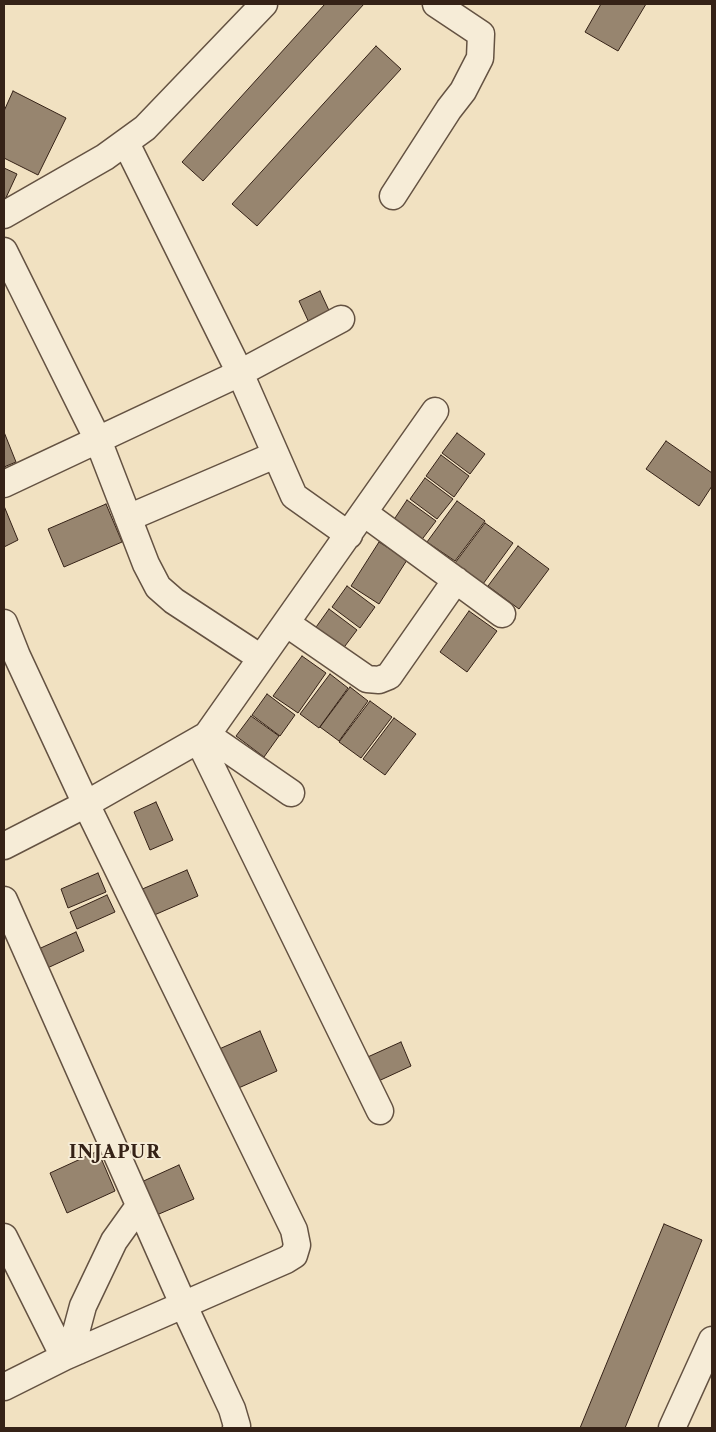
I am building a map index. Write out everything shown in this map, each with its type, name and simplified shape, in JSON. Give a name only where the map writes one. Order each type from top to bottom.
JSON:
[{"type":"street","points":[[4,215],[105,157],[145,128],[264,4]]},
{"type":"street","points":[[393,196],[449,109],[463,91],[480,58],[481,34],[436,4]]},
{"type":"street","points":[[126,143],[240,373],[294,496],[349,535]]},
{"type":"street","points":[[4,251],[98,440],[146,564],[158,587],[174,601],[261,658]]},
{"type":"street","points":[[4,484],[240,373],[341,319]]},
{"type":"street","points":[[4,846],[86,804],[203,738],[349,535],[435,411]]},
{"type":"street","points":[[128,518],[276,455]]},
{"type":"street","points":[[364,513],[502,614]]},
{"type":"street","points":[[286,623],[367,679],[379,680],[389,676],[456,580]]},
{"type":"street","points":[[4,623],[10,658],[86,804],[289,1221],[297,1245],[294,1254],[286,1260],[71,1354],[4,1387]]},
{"type":"street","points":[[203,738],[291,793]]},
{"type":"street","points":[[203,738],[380,1111]]},
{"type":"street","points":[[4,900],[139,1206],[232,1409],[236,1428]]},
{"type":"street","points":[[71,1354],[83,1306],[114,1241],[139,1206]]},
{"type":"street","points":[[4,1237],[71,1354]]},
{"type":"street","points":[[672,1428],[712,1340]]},
{"type":"building","points":[[325,4],[364,4],[203,181],[182,162]]},
{"type":"building","points":[[601,4],[646,4],[618,51],[585,32]]},
{"type":"building","points":[[376,46],[401,69],[257,226],[232,204]]},
{"type":"building","points":[[13,91],[66,118],[38,175],[4,158],[4,111]]},
{"type":"building","points":[[4,168],[17,174],[4,202]]},
{"type":"building","points":[[320,291],[332,317],[311,327],[299,301]]},
{"type":"building","points":[[4,432],[16,462],[4,467]]},
{"type":"building","points":[[457,433],[485,454],[470,474],[442,453]]},
{"type":"building","points":[[666,441],[712,473],[712,486],[699,506],[646,469]]},
{"type":"building","points":[[441,455],[469,476],[454,497],[426,476]]},
{"type":"building","points":[[425,478],[453,499],[437,519],[410,499]]},
{"type":"building","points":[[407,500],[436,521],[420,542],[393,521]]},
{"type":"building","points":[[457,501],[485,521],[455,561],[427,542]]},
{"type":"building","points":[[106,504],[122,542],[64,567],[48,529]]},
{"type":"building","points":[[4,506],[18,540],[4,547]]},
{"type":"building","points":[[485,523],[513,543],[483,584],[455,563]]},
{"type":"building","points":[[379,542],[407,560],[379,604],[351,586]]},
{"type":"building","points":[[518,546],[549,569],[519,609],[488,586]]},
{"type":"building","points":[[347,586],[375,607],[360,628],[332,607]]},
{"type":"building","points":[[329,609],[357,630],[342,650],[314,630]]},
{"type":"building","points":[[469,611],[497,631],[467,672],[440,652]]},
{"type":"building","points":[[302,656],[326,673],[298,713],[273,696]]},
{"type":"building","points":[[330,674],[348,688],[319,728],[300,714]]},
{"type":"building","points":[[350,687],[368,701],[339,741],[320,727]]},
{"type":"building","points":[[267,694],[295,715],[280,736],[252,715]]},
{"type":"building","points":[[370,701],[392,717],[361,758],[339,742]]},
{"type":"building","points":[[251,716],[279,736],[264,757],[236,736]]},
{"type":"building","points":[[394,718],[416,734],[385,775],[363,759]]},
{"type":"building","points":[[156,802],[173,840],[150,850],[134,812]]},
{"type":"building","points":[[187,870],[198,896],[152,916],[140,890]]},
{"type":"building","points":[[98,873],[106,892],[68,908],[61,889]]},
{"type":"building","points":[[107,895],[115,912],[77,929],[70,912]]},
{"type":"building","points":[[76,932],[84,951],[41,971],[32,952]]},
{"type":"building","points":[[260,1031],[277,1071],[234,1090],[217,1050]]},
{"type":"building","points":[[401,1042],[411,1066],[372,1084],[361,1060]]},
{"type":"building","points":[[98,1151],[115,1191],[67,1213],[50,1173]]},
{"type":"building","points":[[179,1165],[194,1199],[152,1217],[137,1184]]},
{"type":"building","points":[[664,1224],[702,1240],[625,1428],[580,1428]]},
{"type":"district","name":"INJAPUR","points":[[115,1153]]}]
